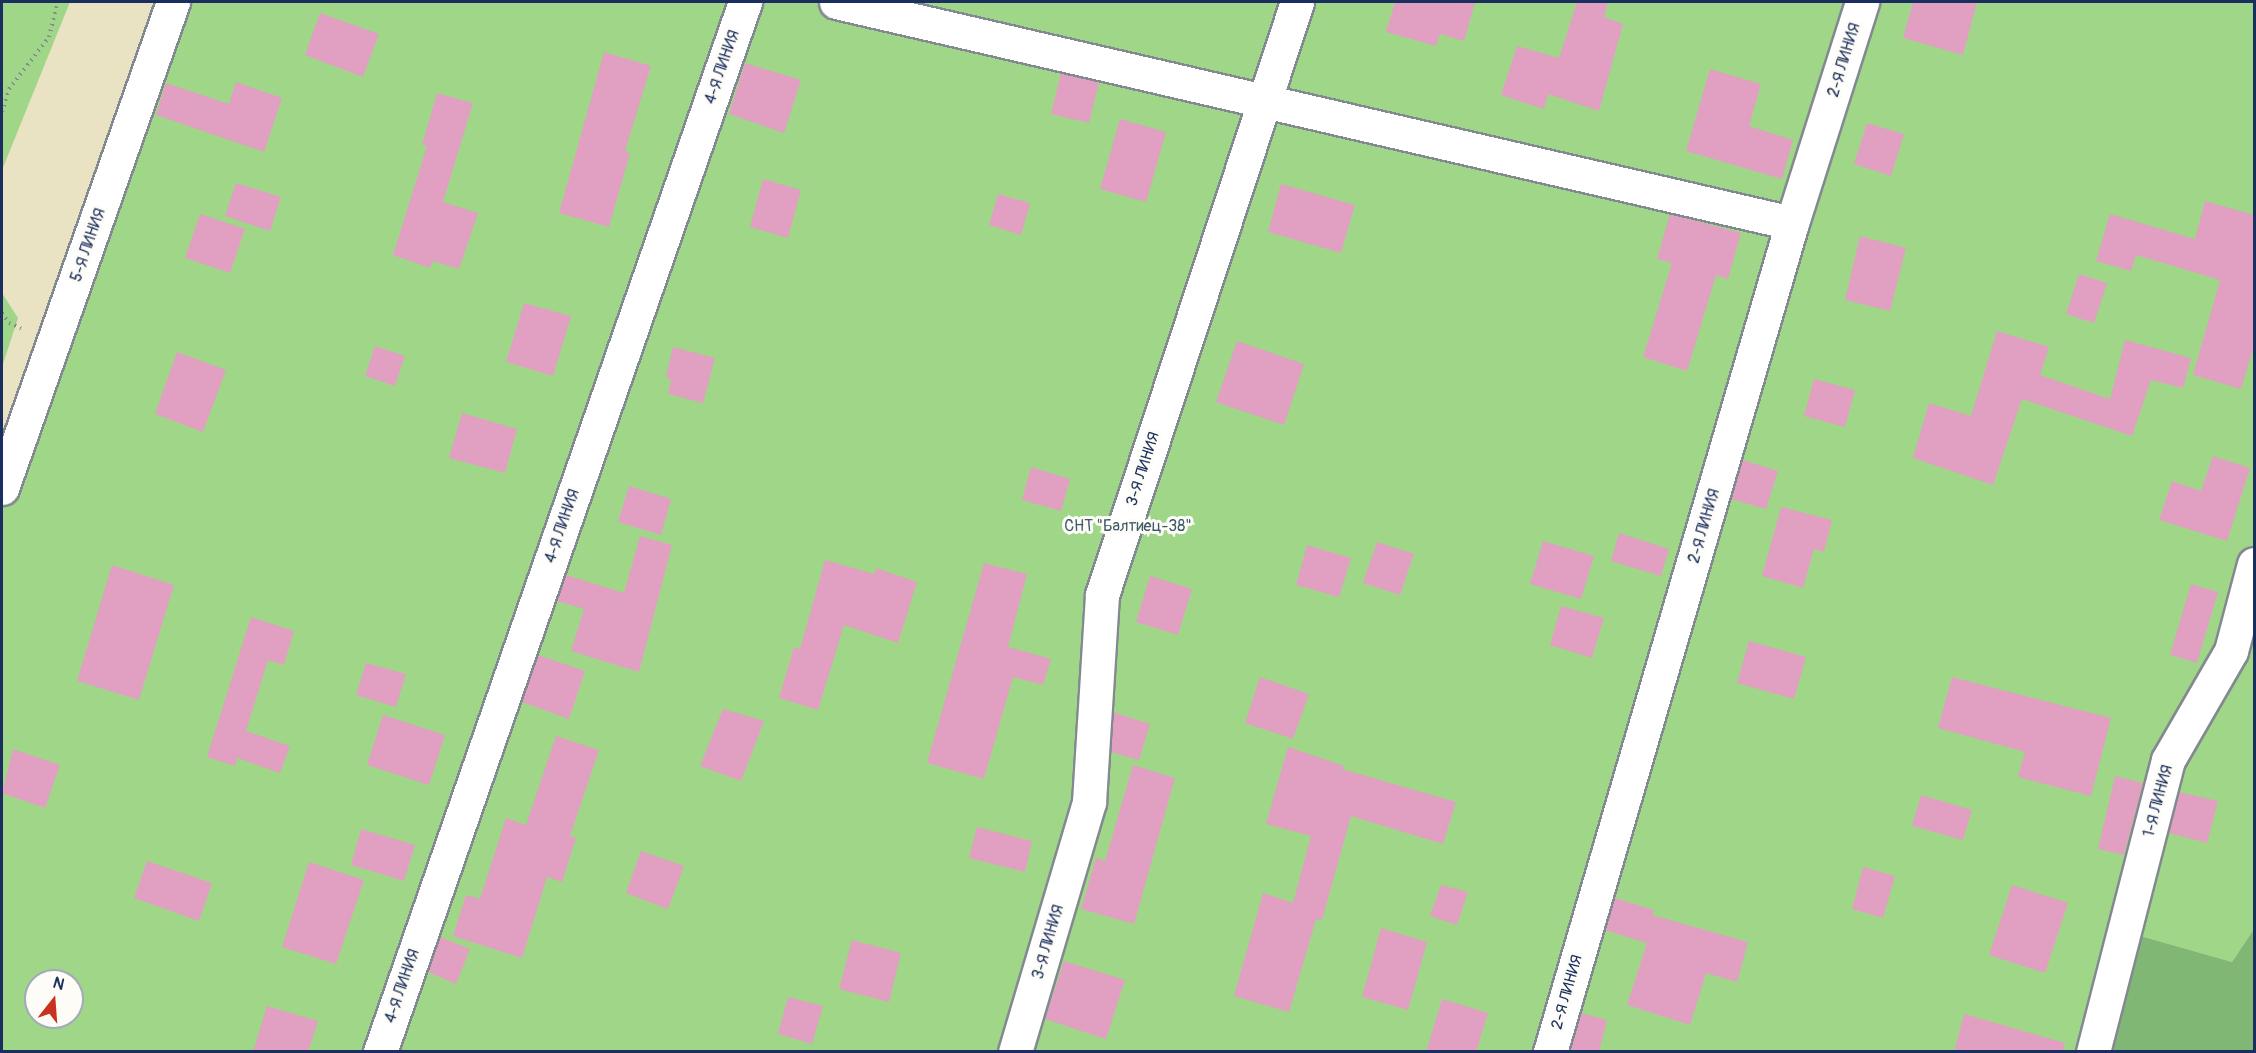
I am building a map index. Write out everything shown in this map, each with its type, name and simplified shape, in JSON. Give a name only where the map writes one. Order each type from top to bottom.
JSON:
[{"type":"street","name":"5-Я ЛИНИЯ","points":[[2,488],[173,2]]},
{"type":"street","name":"4-Я ЛИНИЯ","points":[[380,1052],[745,2]]},
{"type":"street","points":[[836,2],[1792,223]]},
{"type":"street","name":"3-Я ЛИНИЯ","points":[[1015,1052],[1089,802],[1102,595],[1263,102],[1298,2]]},
{"type":"street","name":"2-Я ЛИНИЯ","points":[[1550,1052],[1792,223],[1862,2]]},
{"type":"street","name":"1-Я ЛИНИЯ","points":[[2093,1052],[2168,760],[2243,653],[2254,564]]},
{"type":"path","points":[[2,112],[9,89],[50,37],[58,2]]},
{"type":"green space","points":[[2,2],[70,2],[2,170]]},
{"type":"green space","name":"СНТ \"Балтиец-38\"","points":[[173,2],[2254,2],[2254,929],[2232,962],[2123,931],[2093,1051],[2,1051],[2,488]]},
{"type":"green space","points":[[2,293],[18,318],[2,367]]},
{"type":"green space","points":[[2254,929],[2254,1051],[2093,1052],[2123,931],[2232,962]]},
{"type":"building","points":[[1395,2],[1475,2],[1464,41],[1440,34],[1436,46],[1386,32]]},
{"type":"building","points":[[1577,2],[1608,2],[1604,17],[1623,24],[1599,111],[1548,94],[1544,109],[1501,95],[1517,46],[1559,58]]},
{"type":"building","points":[[1913,2],[1977,2],[1963,55],[1903,38]]},
{"type":"building","points":[[320,13],[379,34],[363,77],[305,55]]},
{"type":"building","points":[[604,52],[651,66],[625,151],[630,153],[609,227],[559,213]]},
{"type":"building","points":[[745,63],[801,80],[784,133],[729,114]]},
{"type":"building","points":[[1710,69],[1761,84],[1749,126],[1793,140],[1782,179],[1686,151]]},
{"type":"building","points":[[1061,73],[1099,82],[1089,123],[1051,114]]},
{"type":"building","points":[[236,82],[282,98],[264,152],[156,115],[166,83],[229,104]]},
{"type":"building","points":[[437,93],[473,103],[443,202],[478,213],[459,269],[433,261],[430,268],[393,255],[427,146],[422,145]]},
{"type":"building","points":[[1120,119],[1166,132],[1146,202],[1100,189]]},
{"type":"building","points":[[1867,123],[1904,134],[1891,176],[1854,164]]},
{"type":"building","points":[[763,179],[801,190],[788,238],[750,227]]},
{"type":"building","points":[[236,183],[281,197],[270,231],[225,216]]},
{"type":"building","points":[[1281,184],[1355,205],[1341,253],[1268,232]]},
{"type":"building","points":[[998,194],[1030,203],[1021,235],[989,225]]},
{"type":"building","points":[[2205,201],[2254,215],[2254,345],[2241,389],[2193,375],[2220,280],[2136,255],[2131,271],[2096,261],[2110,214],[2195,239]]},
{"type":"building","points":[[200,214],[245,229],[230,273],[185,258]]},
{"type":"building","points":[[1670,214],[1741,233],[1728,279],[1716,275],[1687,371],[1643,357],[1672,263],[1657,259]]},
{"type":"building","points":[[1860,236],[1906,248],[1890,311],[1845,300]]},
{"type":"building","points":[[2079,274],[2107,283],[2094,323],[2066,314]]},
{"type":"building","points":[[524,303],[571,316],[553,376],[506,362]]},
{"type":"building","points":[[1997,331],[2049,347],[2040,375],[2110,399],[2125,340],[2191,358],[2183,388],[2151,380],[2132,436],[2022,399],[1993,485],[1913,458],[1929,403],[1971,416]]},
{"type":"building","points":[[1237,341],[1304,364],[1284,425],[1216,402]]},
{"type":"building","points":[[375,346],[405,356],[395,386],[365,376]]},
{"type":"building","points":[[673,347],[715,358],[703,403],[668,394],[671,380],[666,376]]},
{"type":"building","points":[[177,352],[226,370],[203,432],[155,414]]},
{"type":"building","points":[[1814,379],[1855,390],[1845,427],[1804,416]]},
{"type":"building","points":[[462,413],[517,429],[505,473],[449,458]]},
{"type":"building","points":[[2213,456],[2250,468],[2227,541],[2159,520],[2172,481],[2201,491]]},
{"type":"building","points":[[1743,460],[1778,471],[1766,509],[1731,499]]},
{"type":"building","points":[[1031,467],[1070,479],[1061,511],[1022,500]]},
{"type":"building","points":[[629,486],[671,499],[661,535],[618,522]]},
{"type":"building","points":[[1781,507],[1832,520],[1824,552],[1814,549],[1803,588],[1762,576]]},
{"type":"building","points":[[1619,533],[1669,549],[1661,576],[1611,561]]},
{"type":"building","points":[[640,536],[672,545],[639,672],[571,651],[584,609],[557,601],[566,575],[624,593]]},
{"type":"building","points":[[1543,541],[1594,556],[1581,599],[1530,584]]},
{"type":"building","points":[[1377,542],[1414,554],[1400,595],[1363,583]]},
{"type":"building","points":[[1307,545],[1351,558],[1339,597],[1296,585]]},
{"type":"building","points":[[825,560],[874,574],[876,568],[917,582],[898,643],[844,625],[818,710],[779,698],[794,647],[800,649]]},
{"type":"building","points":[[984,563],[1027,574],[1008,647],[1051,659],[1043,685],[1013,677],[984,779],[927,763]]},
{"type":"building","points":[[112,565],[174,585],[139,700],[77,681]]},
{"type":"building","points":[[1150,576],[1192,589],[1178,635],[1136,622]]},
{"type":"building","points":[[2191,584],[2218,592],[2197,663],[2170,655]]},
{"type":"building","points":[[1561,606],[1604,618],[1592,658],[1550,645]]},
{"type":"building","points":[[251,617],[294,631],[284,665],[268,660],[246,731],[290,746],[280,773],[237,758],[235,766],[207,757]]},
{"type":"building","points":[[1749,641],[1806,657],[1794,699],[1737,683]]},
{"type":"building","points":[[538,655],[585,671],[569,719],[522,702]]},
{"type":"building","points":[[366,663],[406,674],[396,707],[356,695]]},
{"type":"building","points":[[1260,677],[1309,694],[1293,739],[1245,723]]},
{"type":"building","points":[[1952,677],[2111,718],[2091,796],[2018,777],[2025,752],[1938,728]]},
{"type":"building","points":[[723,709],[764,721],[741,781],[700,766]]},
{"type":"building","points":[[1113,712],[1150,724],[1139,760],[1111,752]]},
{"type":"building","points":[[383,715],[445,735],[429,785],[367,765]]},
{"type":"building","points":[[556,736],[599,750],[570,836],[576,838],[562,882],[547,877],[522,958],[453,936],[466,895],[480,899],[506,818],[526,825]]},
{"type":"building","points":[[1288,747],[1344,766],[1342,769],[1456,802],[1443,844],[1351,816],[1322,920],[1316,919],[1289,1012],[1234,996],[1263,893],[1293,903],[1311,836],[1266,824]]},
{"type":"building","points":[[13,749],[60,765],[45,808],[2,793]]},
{"type":"building","points":[[1133,765],[1175,778],[1134,924],[1081,909],[1096,858],[1105,861]]},
{"type":"building","points":[[2115,776],[2143,783],[2124,855],[2098,849]]},
{"type":"building","points":[[2179,792],[2218,801],[2207,843],[2169,833]]},
{"type":"building","points":[[1921,795],[1972,810],[1963,840],[1912,826]]},
{"type":"building","points":[[977,827],[1032,841],[1025,872],[969,858]]},
{"type":"building","points":[[361,829],[415,845],[404,881],[351,865]]},
{"type":"building","points":[[641,851],[684,866],[668,909],[626,893]]},
{"type":"building","points":[[147,861],[212,883],[199,921],[134,898]]},
{"type":"building","points":[[309,862],[364,880],[336,964],[282,947]]},
{"type":"building","points":[[1863,867],[1895,876],[1883,918],[1852,909]]},
{"type":"building","points":[[1441,885],[1468,892],[1457,925],[1430,916]]},
{"type":"building","points":[[2012,885],[2068,903],[2045,973],[1989,955]]},
{"type":"building","points":[[1615,898],[1654,910],[1652,915],[1748,942],[1737,982],[1706,973],[1690,1025],[1627,1005],[1647,943],[1605,930]]},
{"type":"building","points":[[1381,928],[1427,942],[1408,1010],[1362,997]]},
{"type":"building","points":[[440,937],[470,949],[456,984],[428,972]]},
{"type":"building","points":[[852,940],[901,953],[889,1002],[839,989]]},
{"type":"building","points":[[1064,961],[1125,980],[1106,1039],[1045,1019]]},
{"type":"building","points":[[788,997],[823,1006],[812,1044],[778,1034]]},
{"type":"building","points":[[1442,999],[1488,1013],[1476,1052],[1426,1052]]},
{"type":"building","points":[[267,1006],[318,1021],[308,1052],[253,1052]]},
{"type":"building","points":[[1581,1013],[1607,1020],[1599,1052],[1570,1052]]},
{"type":"building","points":[[1964,1014],[2065,1043],[2063,1052],[1954,1052]]}]
